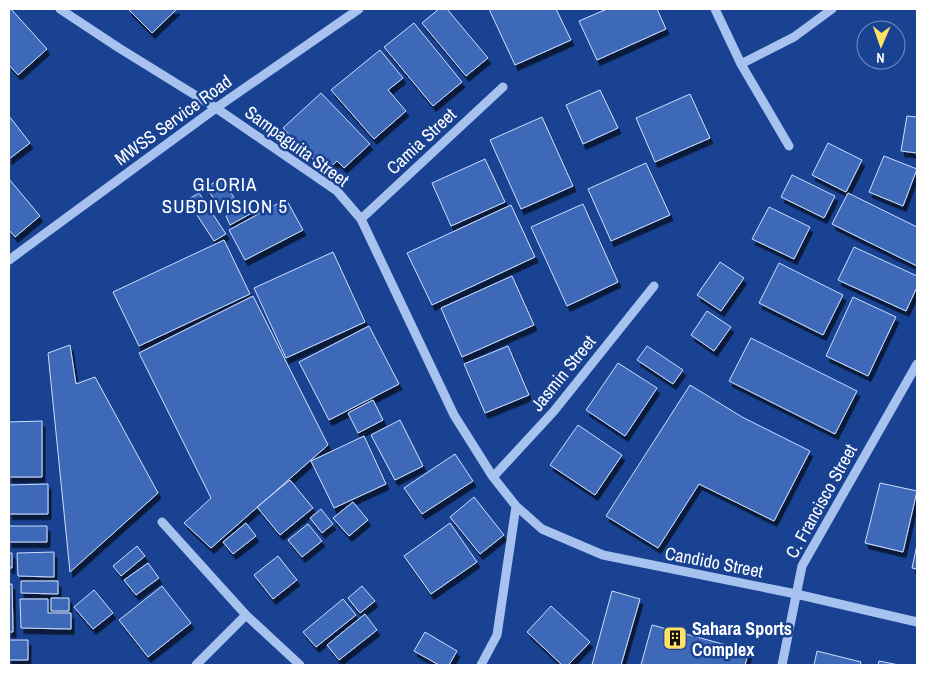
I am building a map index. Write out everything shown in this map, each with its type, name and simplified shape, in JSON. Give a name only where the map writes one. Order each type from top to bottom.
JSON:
[{"type":"street","name":"Sampaguita Street","points":[[60,9],[216,108],[337,192],[362,219],[454,415],[493,477],[516,506]]},
{"type":"street","name":"MWSS Service Road","points":[[9,260],[216,108],[359,9]]},
{"type":"street","points":[[715,9],[741,64],[789,146]]},
{"type":"street","points":[[741,64],[794,38],[832,9]]},
{"type":"street","name":"Camia Street","points":[[362,219],[502,87]]},
{"type":"street","name":"Jasmin Street","points":[[493,477],[554,411],[654,286]]},
{"type":"street","name":"C. Francisco Street","points":[[782,665],[802,566],[917,364]]},
{"type":"street","points":[[481,665],[496,635],[516,506]]},
{"type":"street","name":"Candido Street","points":[[516,506],[542,529],[603,555],[796,594],[917,622]]},
{"type":"street","points":[[162,522],[246,615],[300,665]]},
{"type":"street","points":[[196,665],[246,615]]},
{"type":"building","points":[[11,9],[47,49],[18,75],[9,65],[9,10]]},
{"type":"building","points":[[128,9],[177,9],[152,33]]},
{"type":"building","points":[[439,9],[447,9],[488,58],[466,76],[422,23]]},
{"type":"building","points":[[489,9],[556,9],[571,40],[515,65]]},
{"type":"building","points":[[607,9],[657,9],[666,29],[597,60],[579,21]]},
{"type":"building","points":[[414,23],[462,82],[433,106],[384,47]]},
{"type":"building","points":[[380,50],[403,78],[388,90],[406,111],[374,139],[331,90]]},
{"type":"building","points":[[600,90],[618,128],[583,144],[566,105]]},
{"type":"building","points":[[321,93],[370,144],[344,168],[337,161],[325,172],[283,128]]},
{"type":"building","points":[[690,94],[710,138],[655,162],[636,118]]},
{"type":"building","points":[[9,116],[30,143],[9,159]]},
{"type":"building","points":[[907,116],[917,117],[917,153],[901,151]]},
{"type":"building","points":[[542,117],[573,186],[521,209],[490,140]]},
{"type":"building","points":[[828,143],[862,160],[846,192],[812,175]]},
{"type":"building","points":[[884,156],[917,169],[903,206],[869,192]]},
{"type":"building","points":[[485,159],[505,202],[451,226],[432,183]]},
{"type":"building","points":[[646,163],[670,215],[611,241],[588,189]]},
{"type":"building","points":[[792,175],[835,196],[824,218],[781,197]]},
{"type":"building","points":[[219,178],[234,197],[221,207],[206,189]]},
{"type":"building","points":[[9,179],[40,216],[15,237],[9,230]]},
{"type":"building","points":[[199,193],[226,234],[214,241],[187,200]]},
{"type":"building","points":[[848,193],[917,227],[917,266],[832,224]]},
{"type":"building","points":[[286,199],[303,230],[245,260],[229,230]]},
{"type":"building","points":[[247,204],[252,213],[230,225],[226,216]]},
{"type":"building","points":[[583,204],[618,282],[567,306],[531,227]]},
{"type":"building","points":[[511,205],[535,257],[432,305],[407,253]]},
{"type":"building","points":[[769,207],[810,227],[794,259],[752,239]]},
{"type":"building","points":[[224,240],[250,294],[139,346],[113,292]]},
{"type":"building","points":[[854,247],[917,276],[917,287],[906,311],[838,280]]},
{"type":"building","points":[[333,252],[365,322],[286,358],[254,288]]},
{"type":"building","points":[[720,262],[744,278],[721,311],[697,295]]},
{"type":"building","points":[[779,263],[843,295],[823,335],[759,303]]},
{"type":"building","points":[[512,276],[534,325],[462,357],[441,308]]},
{"type":"building","points":[[253,296],[328,445],[211,548],[184,523],[211,498],[139,353]]},
{"type":"building","points":[[853,297],[896,317],[868,376],[826,356]]},
{"type":"building","points":[[707,311],[731,327],[714,351],[691,335]]},
{"type":"building","points":[[369,326],[399,384],[329,420],[299,362]]},
{"type":"building","points":[[751,338],[857,391],[835,434],[729,381]]},
{"type":"building","points":[[70,345],[76,384],[95,377],[158,493],[70,572],[48,353]]},
{"type":"building","points":[[508,346],[529,395],[485,413],[464,364]]},
{"type":"building","points":[[647,346],[683,370],[673,384],[637,360]]},
{"type":"building","points":[[618,363],[657,388],[625,436],[586,410]]},
{"type":"building","points":[[690,385],[742,417],[810,451],[774,521],[699,484],[658,548],[606,516]]},
{"type":"building","points":[[373,400],[383,420],[358,433],[348,413]]},
{"type":"building","points":[[400,420],[423,466],[395,480],[371,435]]},
{"type":"building","points":[[42,421],[42,477],[9,477],[9,422]]},
{"type":"building","points":[[578,425],[622,455],[595,495],[550,465]]},
{"type":"building","points":[[364,436],[386,484],[334,508],[311,461]]},
{"type":"building","points":[[455,454],[473,481],[422,514],[404,488]]},
{"type":"building","points":[[290,480],[313,508],[280,535],[257,507]]},
{"type":"building","points":[[880,483],[917,491],[903,552],[865,543]]},
{"type":"building","points":[[48,484],[48,514],[9,514],[9,485]]},
{"type":"building","points":[[474,497],[504,535],[480,554],[450,517]]},
{"type":"building","points":[[353,502],[368,520],[349,536],[333,518]]},
{"type":"building","points":[[321,509],[333,524],[322,533],[310,518]]},
{"type":"building","points":[[246,523],[256,536],[233,554],[223,542]]},
{"type":"building","points":[[450,523],[477,562],[431,594],[404,556]]},
{"type":"building","points":[[308,524],[322,541],[302,557],[288,540]]},
{"type":"building","points":[[9,526],[47,526],[47,542],[9,542]]},
{"type":"building","points":[[917,545],[917,569],[912,568]]},
{"type":"building","points":[[137,546],[145,556],[121,576],[113,566]]},
{"type":"building","points":[[54,552],[54,577],[18,576],[17,553]]},
{"type":"building","points":[[9,553],[12,553],[12,568],[9,568]]},
{"type":"building","points":[[278,556],[297,580],[273,599],[254,575]]},
{"type":"building","points":[[148,563],[159,578],[136,595],[124,580]]},
{"type":"building","points":[[21,581],[58,581],[58,594],[21,593]]},
{"type":"building","points":[[9,584],[12,584],[13,632],[9,632]]},
{"type":"building","points":[[162,586],[191,623],[148,657],[119,620]]},
{"type":"building","points":[[362,586],[375,601],[360,613],[348,598]]},
{"type":"building","points":[[94,590],[113,613],[93,629],[74,607]]},
{"type":"building","points":[[612,591],[640,599],[621,665],[592,665]]},
{"type":"building","points":[[51,598],[69,598],[69,611],[51,611]]},
{"type":"building","points":[[20,599],[48,599],[48,613],[71,613],[71,629],[21,628]]},
{"type":"building","points":[[343,599],[356,615],[316,647],[303,632]]},
{"type":"building","points":[[551,606],[590,642],[568,665],[562,665],[527,632]]},
{"type":"building","points":[[365,614],[377,630],[339,660],[327,645]]},
{"type":"building","name":"Sahara Sports Complex","points":[[652,625],[749,651],[745,665],[641,665]]},
{"type":"building","points":[[425,632],[457,651],[449,665],[439,665],[414,651]]},
{"type":"building","points":[[9,640],[28,640],[28,660],[9,660]]},
{"type":"building","points":[[817,651],[861,662],[860,665],[814,665]]},
{"type":"building","points":[[879,661],[899,665],[878,665]]},
{"type":"place","name":"Sahara Sports Complex","points":[[675,638]]},
{"type":"district","name":"GLORIA SUBDIVISION 5","points":[[225,195]]}]
